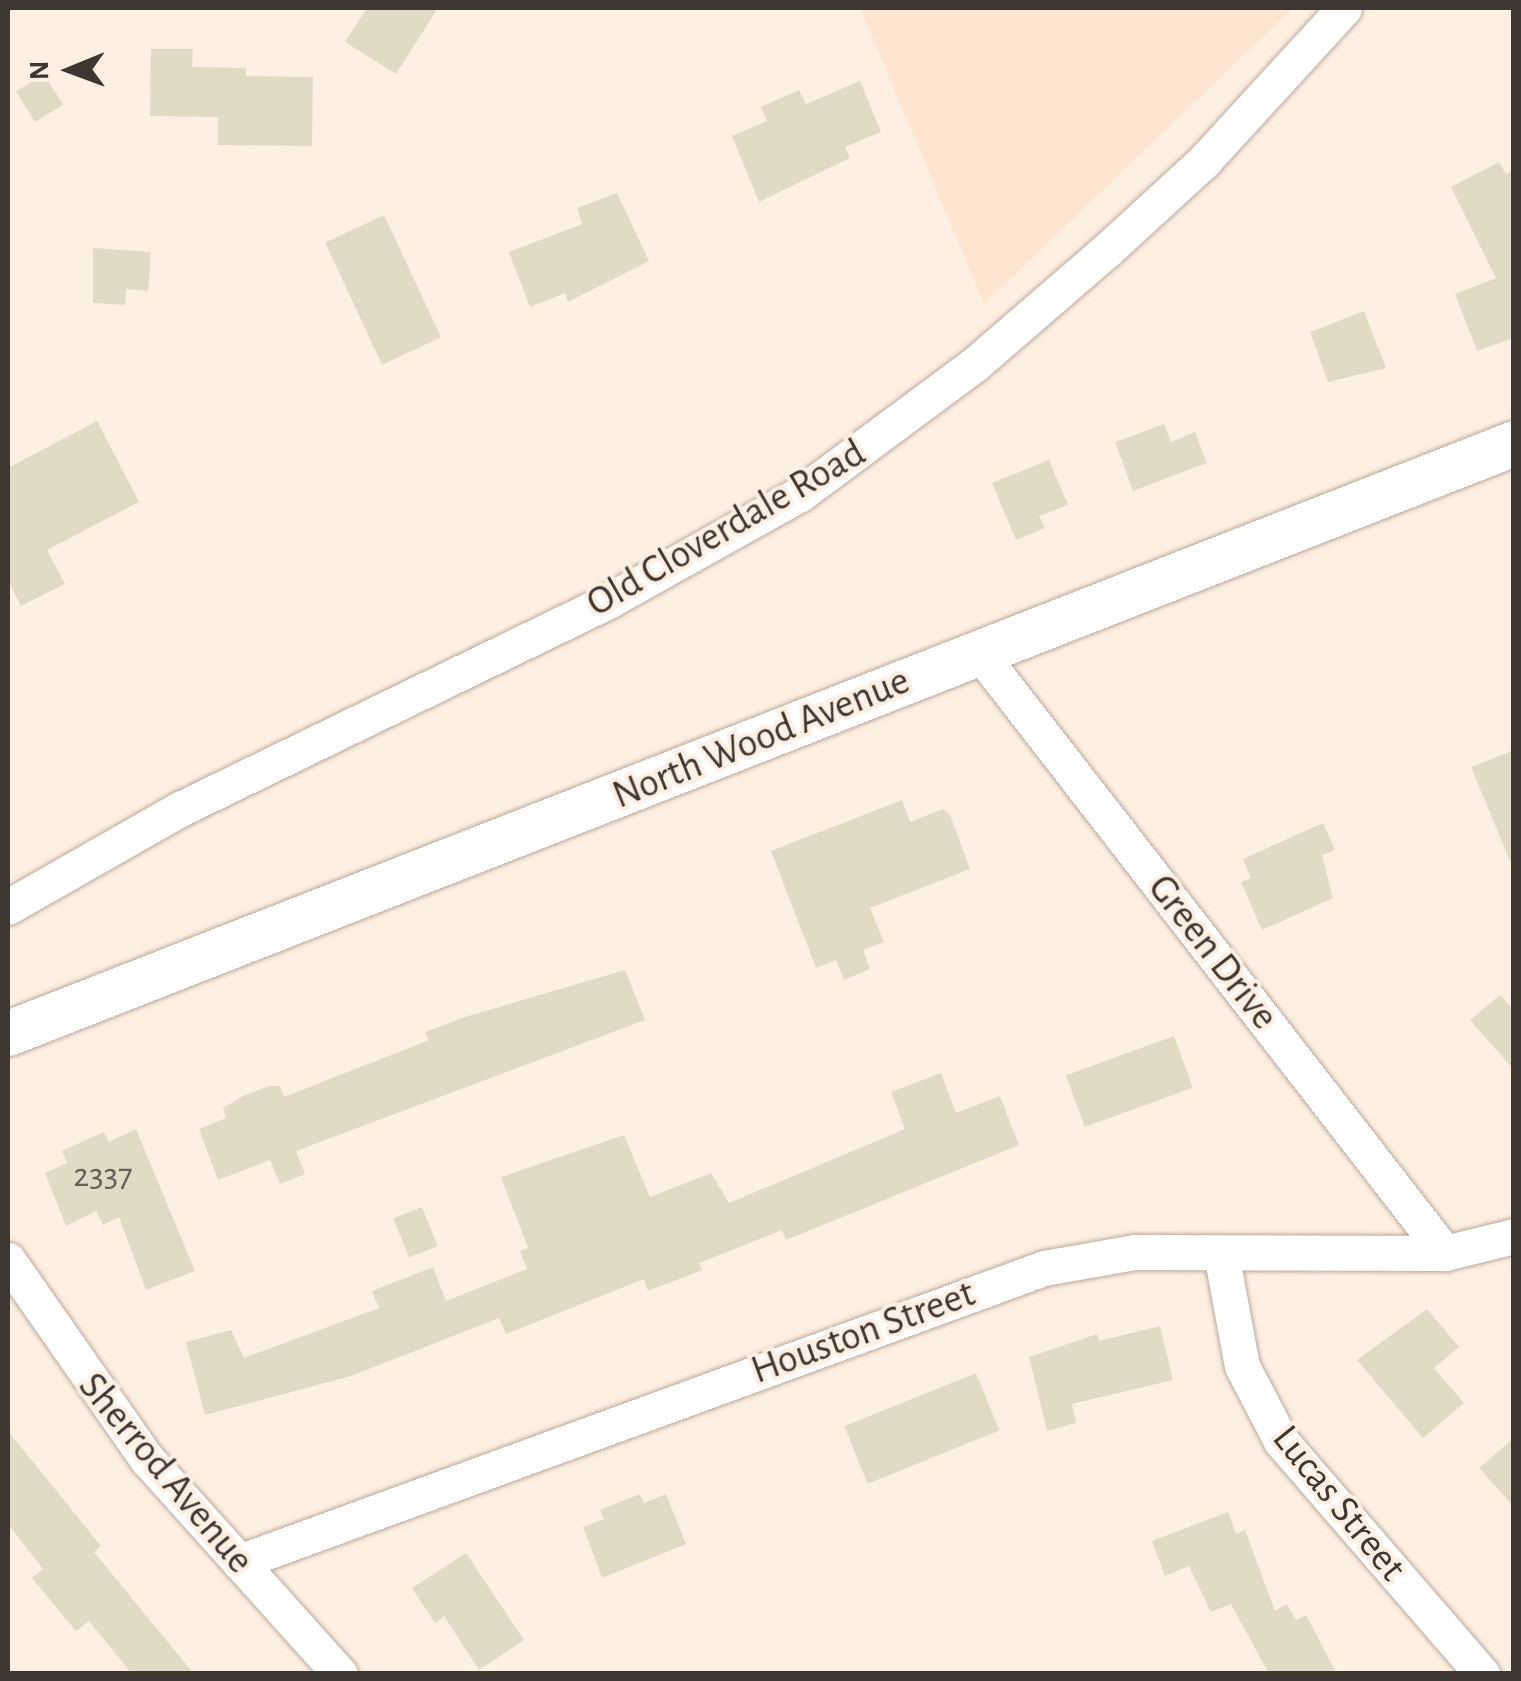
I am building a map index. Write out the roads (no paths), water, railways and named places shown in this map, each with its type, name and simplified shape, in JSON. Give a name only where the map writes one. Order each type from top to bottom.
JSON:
[{"type":"main road","name":"North Wood Avenue","points":[[8,1032],[1514,443]]},
{"type":"street","name":"Old Cloverdale Road","points":[[8,907],[180,809],[610,600],[800,494],[975,364],[1107,250],[1204,161],[1344,8]]},
{"type":"street","name":"Green Drive","points":[[978,651],[1445,1254]]},
{"type":"street","name":"Houston Street","points":[[239,1562],[976,1289],[1135,1252],[1445,1254],[1514,1236]]},
{"type":"street","name":"Lucas Street","points":[[1220,1253],[1242,1366],[1281,1440],[1482,1674]]},
{"type":"street","name":"Sherrod Avenue","points":[[8,1260],[93,1392],[340,1674]]}]
